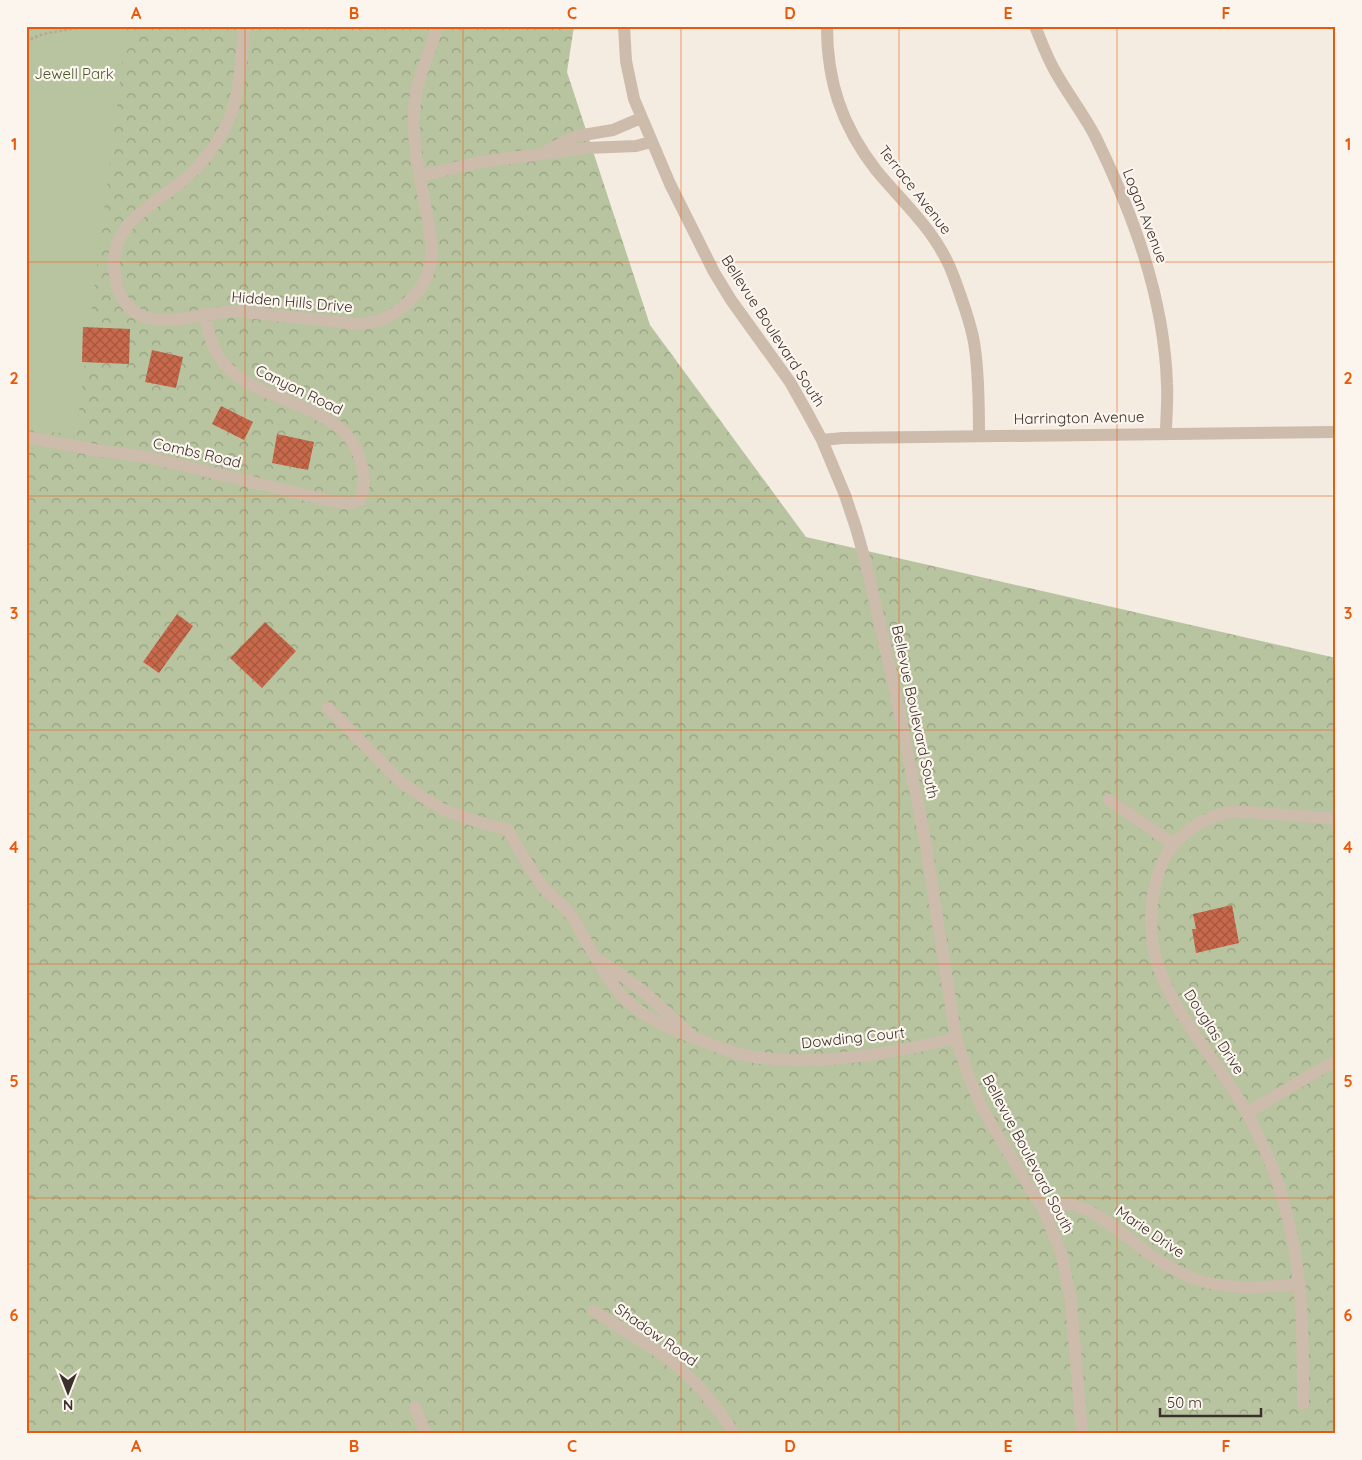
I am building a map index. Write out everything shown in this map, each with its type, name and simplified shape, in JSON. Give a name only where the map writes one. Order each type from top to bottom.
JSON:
[{"type":"street","name":"Hidden Hills Drive","points":[[244,26],[236,96],[224,129],[207,156],[196,168],[185,179],[136,217],[119,237],[114,256],[118,290],[130,309],[141,316],[164,321],[220,312],[249,312],[371,324],[393,315],[412,298],[422,285],[431,260],[430,230],[415,147],[414,110],[416,92],[436,26]]},
{"type":"street","name":"Bellevue Boulevard South","points":[[624,26],[629,80],[651,142],[714,272],[731,300],[790,382],[822,440],[845,495],[856,528],[892,675],[925,840],[956,1038],[980,1104],[1043,1209],[1062,1255],[1068,1279],[1082,1434]]},
{"type":"street","name":"Terrace Avenue","points":[[827,26],[830,71],[836,99],[848,127],[876,169],[930,232],[947,260],[958,288],[975,347],[979,380],[979,436]]},
{"type":"street","name":"Logan Avenue","points":[[1035,26],[1055,72],[1094,134],[1130,215],[1144,252],[1163,340],[1167,385],[1166,434]]},
{"type":"street","points":[[539,155],[577,136],[613,130],[641,118]]},
{"type":"street","points":[[420,176],[480,162],[587,148],[636,146],[651,142]]},
{"type":"street","name":"Canyon Road","points":[[205,314],[209,335],[214,348],[230,370],[242,380],[330,421],[345,433],[354,444],[360,456],[364,483],[360,500]]},
{"type":"street","name":"Harrington Avenue","points":[[822,440],[843,438],[1336,432]]},
{"type":"street","name":"Combs Road","points":[[26,438],[147,457],[335,502],[352,503],[360,500]]},
{"type":"street","name":"Dowding Court","points":[[328,708],[402,783],[424,798],[442,809],[508,830],[537,879],[572,916],[596,957],[644,992],[696,1039],[752,1057],[802,1061],[921,1047],[956,1038]]},
{"type":"street","points":[[1109,800],[1173,844]]},
{"type":"street","name":"Douglas Drive","points":[[1303,1404],[1300,1284],[1290,1220],[1282,1193],[1264,1145],[1247,1113],[1174,1004],[1154,954],[1151,913],[1156,880],[1162,863],[1173,844],[1201,823],[1216,816],[1233,812],[1336,819]]},
{"type":"street","points":[[1247,1113],[1324,1067],[1336,1062]]},
{"type":"street","name":"Marie Drive","points":[[1043,1209],[1058,1205],[1071,1205],[1084,1209],[1101,1218],[1170,1267],[1190,1277],[1211,1284],[1246,1288],[1300,1284]]},
{"type":"street","name":"Shadow Road","points":[[594,1311],[658,1353],[686,1374],[726,1420],[734,1434]]},
{"type":"street","points":[[415,1407],[426,1434]]},
{"type":"path","points":[[26,41],[43,34],[77,28],[78,26]]},
{"type":"green space","name":"Jewell Park","points":[[26,26],[127,26],[76,435],[26,429]]},
{"type":"green space","points":[[61,26],[574,26],[567,72],[650,325],[806,537],[1336,658],[1336,1434],[26,1434],[26,185]]},
{"type":"building","points":[[83,327],[130,329],[129,364],[82,362]]},
{"type":"building","points":[[152,350],[183,357],[176,388],[145,382]]},
{"type":"building","points":[[221,406],[253,422],[244,440],[212,424]]},
{"type":"building","points":[[277,434],[314,442],[308,470],[272,463]]},
{"type":"building","points":[[177,614],[193,626],[159,673],[143,662]]},
{"type":"building","points":[[265,622],[296,651],[262,688],[230,658]]},
{"type":"building","points":[[1232,905],[1239,943],[1196,953],[1192,929],[1196,929],[1193,914]]}]
